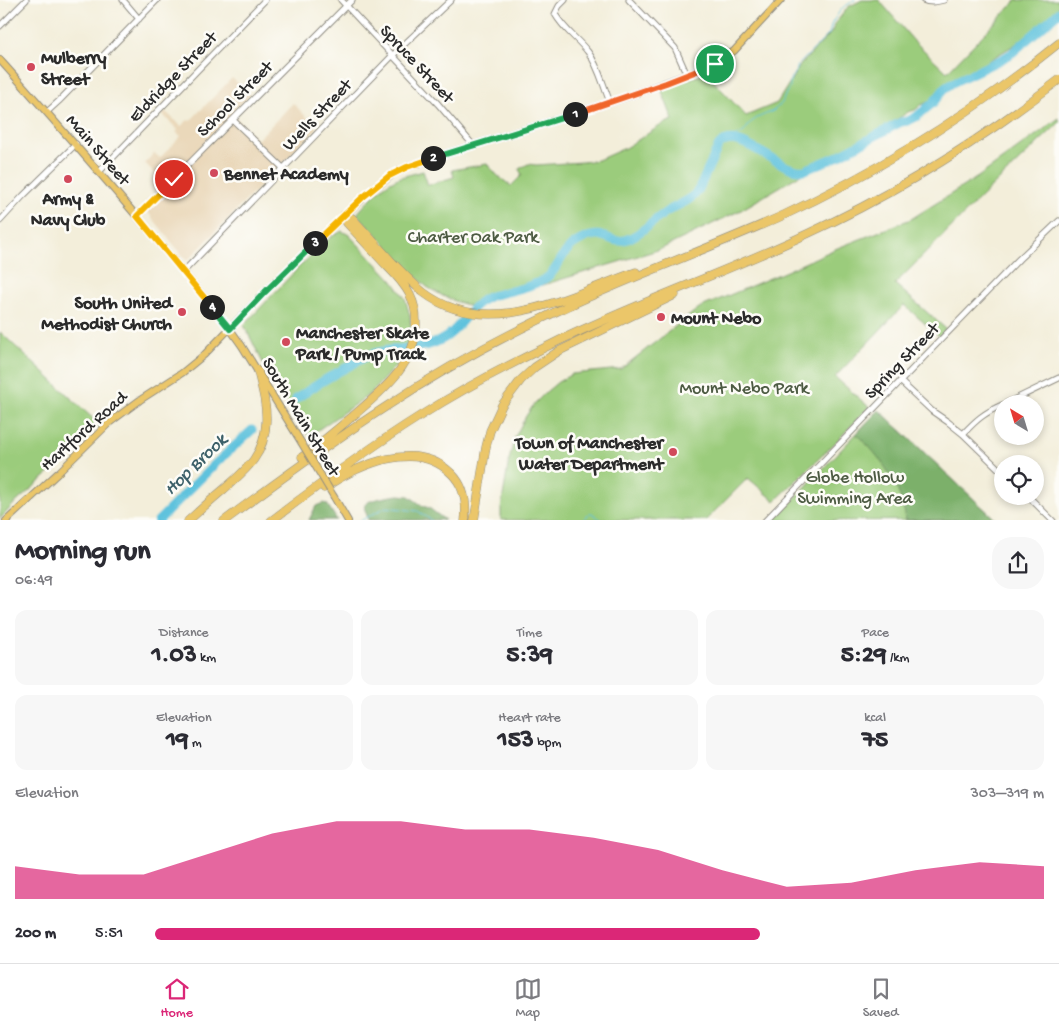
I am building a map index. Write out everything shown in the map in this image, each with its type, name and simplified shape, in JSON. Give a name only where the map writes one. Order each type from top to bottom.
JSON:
[{"type":"highway","points":[[224,520],[384,407],[471,355],[564,308],[796,209],[844,184],[897,155],[984,100],[1059,43]]},
{"type":"highway","points":[[272,520],[378,443],[464,389],[561,339],[825,226],[909,181],[976,140],[1059,80]]},
{"type":"highway","points":[[344,215],[352,218],[420,289],[441,303],[458,310],[478,313],[510,312],[542,307],[638,271],[667,264]]},
{"type":"highway","points":[[263,492],[286,470],[379,393],[399,372],[415,336],[416,313],[408,290],[347,223],[344,215]]},
{"type":"highway","points":[[474,520],[490,431],[502,405],[521,380],[540,363],[559,351],[664,301],[690,284]]},
{"type":"highway","points":[[188,520],[244,472],[258,454],[264,439],[266,408],[258,372]]},
{"type":"highway","points":[[283,512],[361,467],[390,458],[413,456],[434,461],[454,476],[464,495],[465,520]]},
{"type":"main road","name":"Hartford Road","points":[[6,520],[58,474],[109,423],[189,368],[204,355],[344,215],[396,172],[473,145],[610,102],[715,64],[734,51],[781,0]]},
{"type":"main road","name":"Main Street","points":[[0,60],[76,144],[230,329]]},
{"type":"main road","name":"South Main Street","points":[[230,329],[348,520]]},
{"type":"street","points":[[0,26],[26,0]]},
{"type":"street","points":[[124,0],[139,18]]},
{"type":"street","points":[[47,112],[59,102],[157,0]]},
{"type":"street","name":"Eldridge Street","points":[[99,172],[265,0]]},
{"type":"street","name":"Spruce Street","points":[[341,0],[438,104],[473,145]]},
{"type":"street","name":"School Street","points":[[137,216],[352,0]]},
{"type":"street","name":"Wells Street","points":[[182,272],[392,55],[451,0]]},
{"type":"street","points":[[565,0],[555,14],[560,23],[589,53],[610,102]]},
{"type":"street","points":[[629,0],[675,48],[687,75]]},
{"type":"street","points":[[923,0],[937,2],[944,0]]},
{"type":"street","points":[[232,120],[283,168]]},
{"type":"street","points":[[0,221],[76,144]]},
{"type":"street","name":"Spring Street","points":[[765,520],[1059,220]]},
{"type":"street","points":[[1023,395],[1059,378]]},
{"type":"street","points":[[900,381],[932,411],[963,434],[994,464]]},
{"type":"street","points":[[963,434],[980,416],[994,409]]},
{"type":"street","points":[[1037,505],[1053,520]]},
{"type":"shaded area","name":"Bennet Academy","points":[[232,78],[251,96],[233,115],[257,140],[293,103],[317,128],[187,261],[142,205],[164,183],[145,163],[154,153],[160,158],[181,136],[176,132],[178,130],[162,114],[165,111],[181,126],[188,120],[190,121]]},
{"type":"green space","name":"Charter Oak Park","points":[[862,0],[879,0],[913,40],[947,72],[1017,0],[1059,0],[1059,13],[950,89],[915,110],[908,112],[874,135],[803,173],[741,210],[661,249],[543,285],[493,296],[474,307],[457,302],[427,287],[357,214],[375,194],[390,182],[403,176],[423,171],[428,185],[454,177],[452,170],[487,164],[511,186],[522,175],[519,169],[528,164],[598,160],[625,148],[663,124],[673,120],[661,89],[706,73],[746,116],[777,103],[801,64],[831,33],[835,24],[848,7]]},
{"type":"green space","name":"Mount Nebo Park","points":[[1059,118],[1059,123],[982,196],[895,284],[946,329],[939,336],[904,305],[835,377],[869,407],[775,501],[748,478],[706,520],[501,520],[501,508],[509,460],[515,437],[535,403],[558,382],[572,374],[621,369],[699,308],[835,249],[911,219],[978,177]]},
{"type":"green space","name":"Charter Oak Park","points":[[342,231],[349,235],[392,280],[405,298],[410,316],[411,332],[400,361],[370,394],[309,436],[265,367],[244,325],[299,267],[331,237]]},
{"type":"green space","points":[[0,332],[100,425],[0,519]]},
{"type":"green space","name":"Globe Hollow Swimming Area","points":[[879,410],[996,520],[774,520]]},
{"type":"green space","points":[[879,410],[996,520],[906,520],[900,495],[889,473],[874,452],[856,434]]},
{"type":"green space","points":[[399,495],[409,496],[445,520],[368,520],[365,508],[367,503],[380,498]]},
{"type":"green space","points":[[323,503],[327,504],[337,520],[309,520],[316,506]]},
{"type":"waterway","points":[[732,139],[744,132],[750,123],[773,111],[782,103],[790,87],[791,77],[796,72],[798,65],[829,34],[832,23],[842,8],[855,0]]},
{"type":"waterway","name":"Hop Brook","points":[[296,399],[330,377],[372,354],[387,350],[425,346],[447,337],[482,300],[531,285],[546,278],[569,249],[583,239],[599,235],[620,241],[637,234],[695,194],[718,147],[726,141],[736,141],[747,145],[783,165],[805,170],[836,157],[901,122],[916,117],[933,103],[945,88],[1012,53],[1059,12]]},
{"type":"waterway","name":"Hop Brook","points":[[159,520],[252,430]]},
{"type":"waterway","points":[[362,520],[386,507],[418,511],[431,520]]},
{"type":"waterway","points":[[583,520],[592,513],[602,520]]},
{"type":"place","name":"Mulberry Street","points":[[31,67]]},
{"type":"place","name":"Bennet Academy","points":[[214,173]]},
{"type":"place","name":"Army & Navy Club","points":[[68,179]]},
{"type":"place","name":"South United Methodist Church","points":[[182,312]]},
{"type":"place","name":"Mount Nebo","points":[[661,317]]},
{"type":"place","name":"Manchester Skate Park / Pump Track","points":[[286,342]]},
{"type":"place","name":"Town of Manchester Water Department","points":[[673,452]]},
{"type":"route","points":[[174,179],[137,216],[230,329],[336,222],[396,172],[458,150],[629,96],[715,64]]}]
